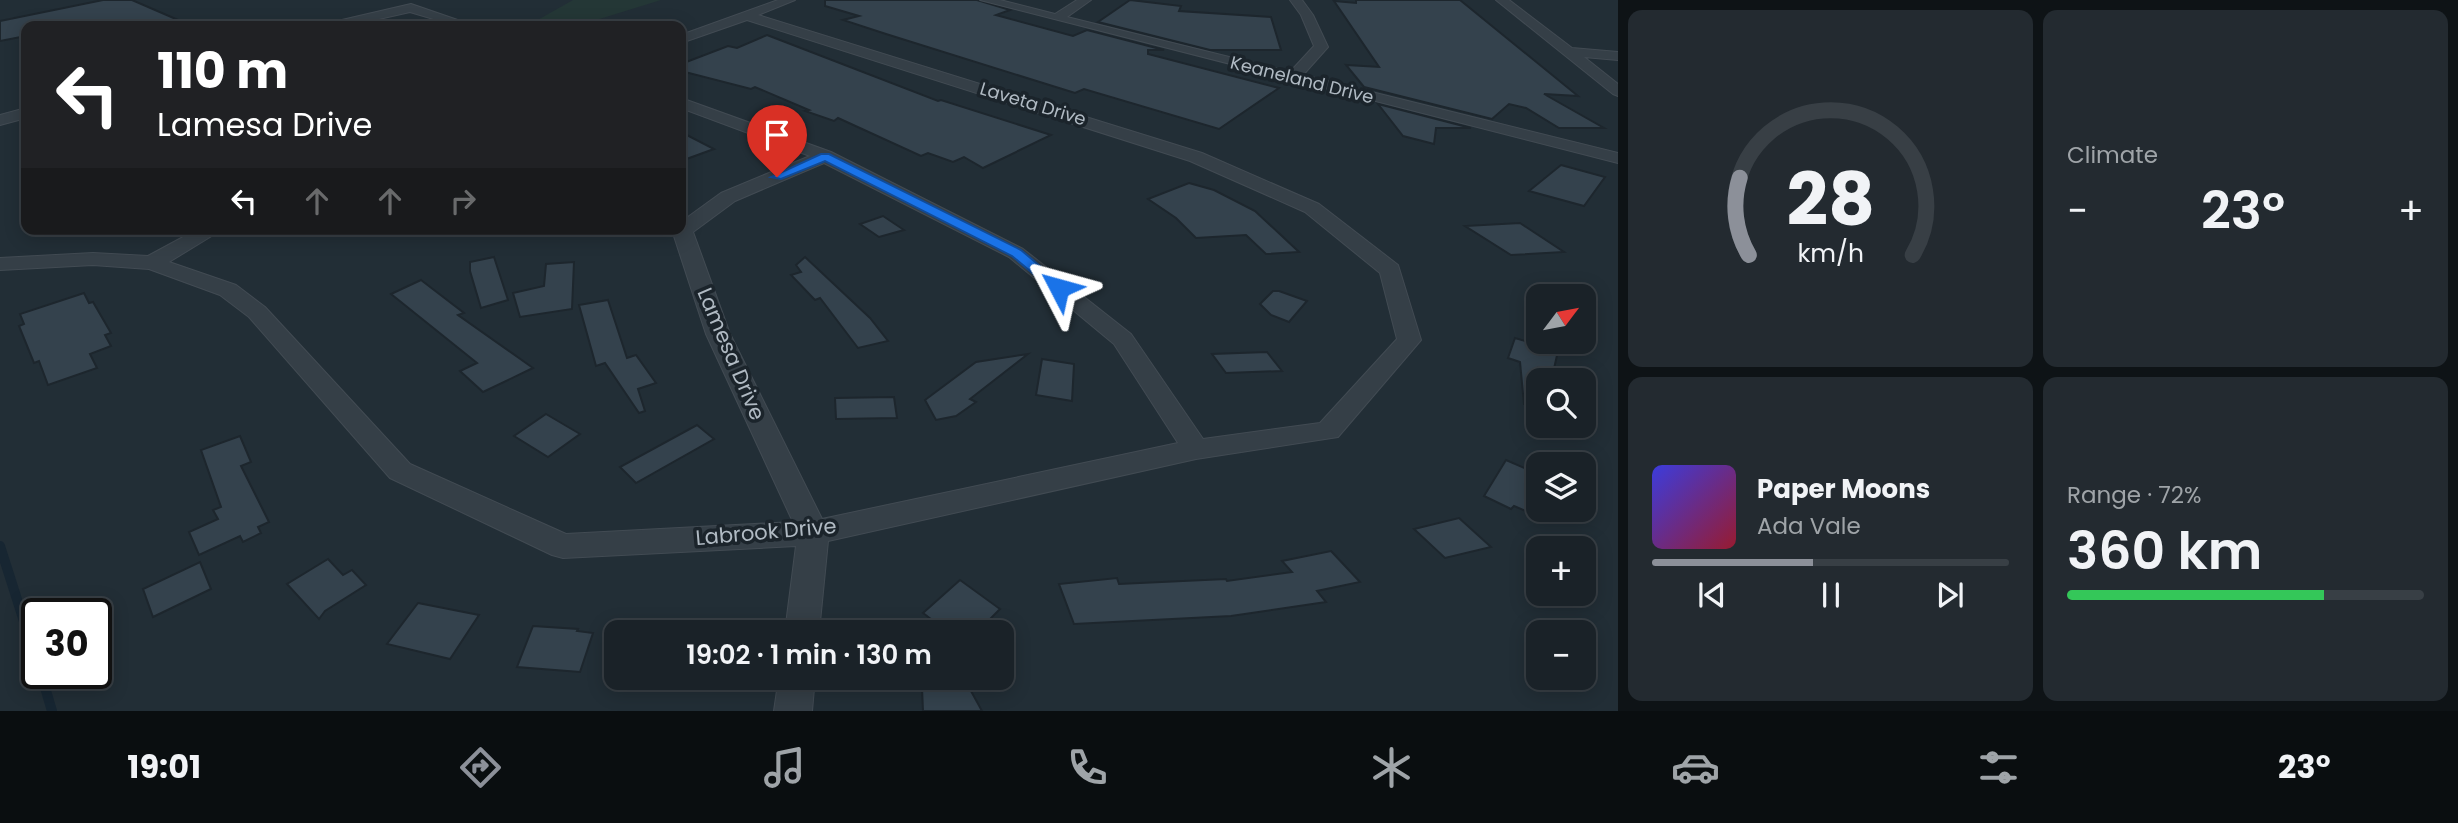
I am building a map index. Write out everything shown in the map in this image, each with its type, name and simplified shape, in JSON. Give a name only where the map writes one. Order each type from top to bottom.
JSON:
[{"type":"street","points":[[370,21],[429,0]]},
{"type":"street","points":[[686,37],[789,0]]},
{"type":"street","name":"Keaneland Drive","points":[[986,0],[1618,158]]},
{"type":"street","points":[[1057,18],[1085,0]]},
{"type":"street","points":[[1293,78],[1321,47],[1296,0]]},
{"type":"street","points":[[1502,0],[1618,91]]},
{"type":"street","points":[[355,21],[411,8],[451,21]]},
{"type":"street","name":"Laveta Drive","points":[[748,16],[1196,157],[1312,208]]},
{"type":"street","points":[[1571,52],[1618,56]]},
{"type":"street","points":[[686,105],[825,156],[1016,253],[1123,339],[1196,449]]},
{"type":"street","name":"Lamesa Drive","points":[[686,227],[728,197],[825,156]]},
{"type":"street","name":"Labrook Drive","points":[[0,264],[93,259],[152,263],[228,290],[257,313],[400,471],[563,546],[813,533],[1196,449],[1328,431],[1409,340],[1390,270],[1312,208]]},
{"type":"street","points":[[152,263],[202,235]]},
{"type":"street","name":"Lamesa Drive","points":[[684,235],[718,334],[813,533]]},
{"type":"street","points":[[803,620],[813,533]]},
{"type":"street","points":[[793,711],[795,690]]},
{"type":"green space","points":[[573,0],[661,0],[593,21],[536,21]]},
{"type":"building","points":[[103,0],[132,0],[180,21],[21,21],[21,37],[0,41],[0,21]]},
{"type":"building","points":[[825,0],[977,0],[1010,10],[996,15],[1073,36],[1087,30],[1164,50],[1148,50],[1148,54],[1279,88],[1219,129],[1084,89],[1075,93],[843,20],[859,16],[825,6]]},
{"type":"building","points":[[1130,0],[1181,6],[1179,11],[1271,17],[1281,50],[1210,50],[1098,22]]},
{"type":"building","points":[[1356,0],[1460,0],[1578,96],[1544,94],[1604,128],[1559,128],[1526,108],[1509,104],[1492,119],[1364,87],[1346,65],[1379,67],[1334,1],[1356,3]]},
{"type":"building","points":[[767,35],[938,101],[1051,135],[983,168],[964,157],[953,162],[928,153],[921,156],[838,118],[834,121],[805,111],[809,110],[755,87],[751,89],[686,72],[686,62],[728,46],[737,48]]},
{"type":"building","points":[[1378,104],[1471,128],[1436,128],[1434,144],[1403,136]]},
{"type":"building","points":[[686,135],[714,149],[686,159]]},
{"type":"building","points":[[1561,165],[1605,177],[1584,206],[1529,191]]},
{"type":"building","points":[[1189,183],[1214,190],[1255,211],[1299,252],[1266,254],[1246,235],[1196,238],[1176,218],[1148,199]]},
{"type":"building","points":[[883,216],[904,230],[879,237],[860,224]]},
{"type":"building","points":[[1520,223],[1564,252],[1511,255],[1465,226]]},
{"type":"building","points":[[494,257],[508,300],[481,308],[470,262]]},
{"type":"building","points":[[805,257],[870,318],[888,341],[858,348],[820,298],[815,300],[791,275],[801,272],[796,265]]},
{"type":"building","points":[[574,262],[572,309],[520,317],[513,293],[544,286],[546,264]]},
{"type":"building","points":[[421,280],[464,313],[458,315],[533,368],[483,392],[460,371],[477,363],[391,294]]},
{"type":"building","points":[[1273,291],[1307,301],[1289,322],[1271,315],[1260,304]]},
{"type":"building","points":[[84,293],[89,303],[93,302],[111,333],[105,335],[111,346],[90,354],[97,368],[48,385],[39,361],[34,363],[19,326],[24,324],[20,314]]},
{"type":"building","points":[[608,300],[627,358],[636,355],[656,383],[638,389],[645,411],[639,413],[605,363],[596,366],[579,305]]},
{"type":"building","points":[[1515,338],[1526,341],[1526,354],[1557,354],[1554,368],[1526,368],[1526,404],[1520,362],[1508,358]]},
{"type":"building","points":[[1267,352],[1282,371],[1226,373],[1212,354]]},
{"type":"building","points":[[1028,354],[970,399],[976,402],[956,416],[936,420],[925,400],[976,362]]},
{"type":"building","points":[[1042,359],[1074,364],[1072,401],[1036,395]]},
{"type":"building","points":[[894,397],[897,418],[836,419],[835,398]]},
{"type":"building","points":[[546,414],[580,434],[548,457],[514,436]]},
{"type":"building","points":[[697,425],[714,439],[636,483],[620,467]]},
{"type":"building","points":[[240,436],[251,462],[241,466],[269,522],[258,527],[261,533],[243,542],[240,536],[199,555],[189,532],[218,519],[213,510],[221,507],[201,450]]},
{"type":"building","points":[[1506,460],[1526,469],[1526,511],[1514,506],[1511,509],[1484,496]]},
{"type":"building","points":[[1459,518],[1491,547],[1445,558],[1414,529]]},
{"type":"building","points":[[1331,551],[1360,582],[1317,591],[1326,602],[1231,616],[1074,624],[1059,584],[1117,578],[1119,584],[1227,581],[1292,572],[1282,561]]},
{"type":"building","points":[[328,559],[343,575],[352,570],[366,585],[325,611],[319,619],[287,584]]},
{"type":"building","points":[[200,562],[211,589],[153,617],[143,589]]},
{"type":"building","points":[[960,580],[1000,609],[990,620],[932,620],[923,613]]},
{"type":"building","points":[[418,603],[479,615],[450,659],[387,644]]},
{"type":"building","points":[[533,626],[578,629],[577,631],[593,633],[580,672],[517,667]]},
{"type":"building","points":[[922,690],[971,691],[982,711],[923,711]]},
{"type":"waterway","points":[[0,546],[21,612]]},
{"type":"waterway","points":[[45,689],[52,711]]},
{"type":"route","points":[[777,177],[825,156],[1016,253],[1059,288]]}]
